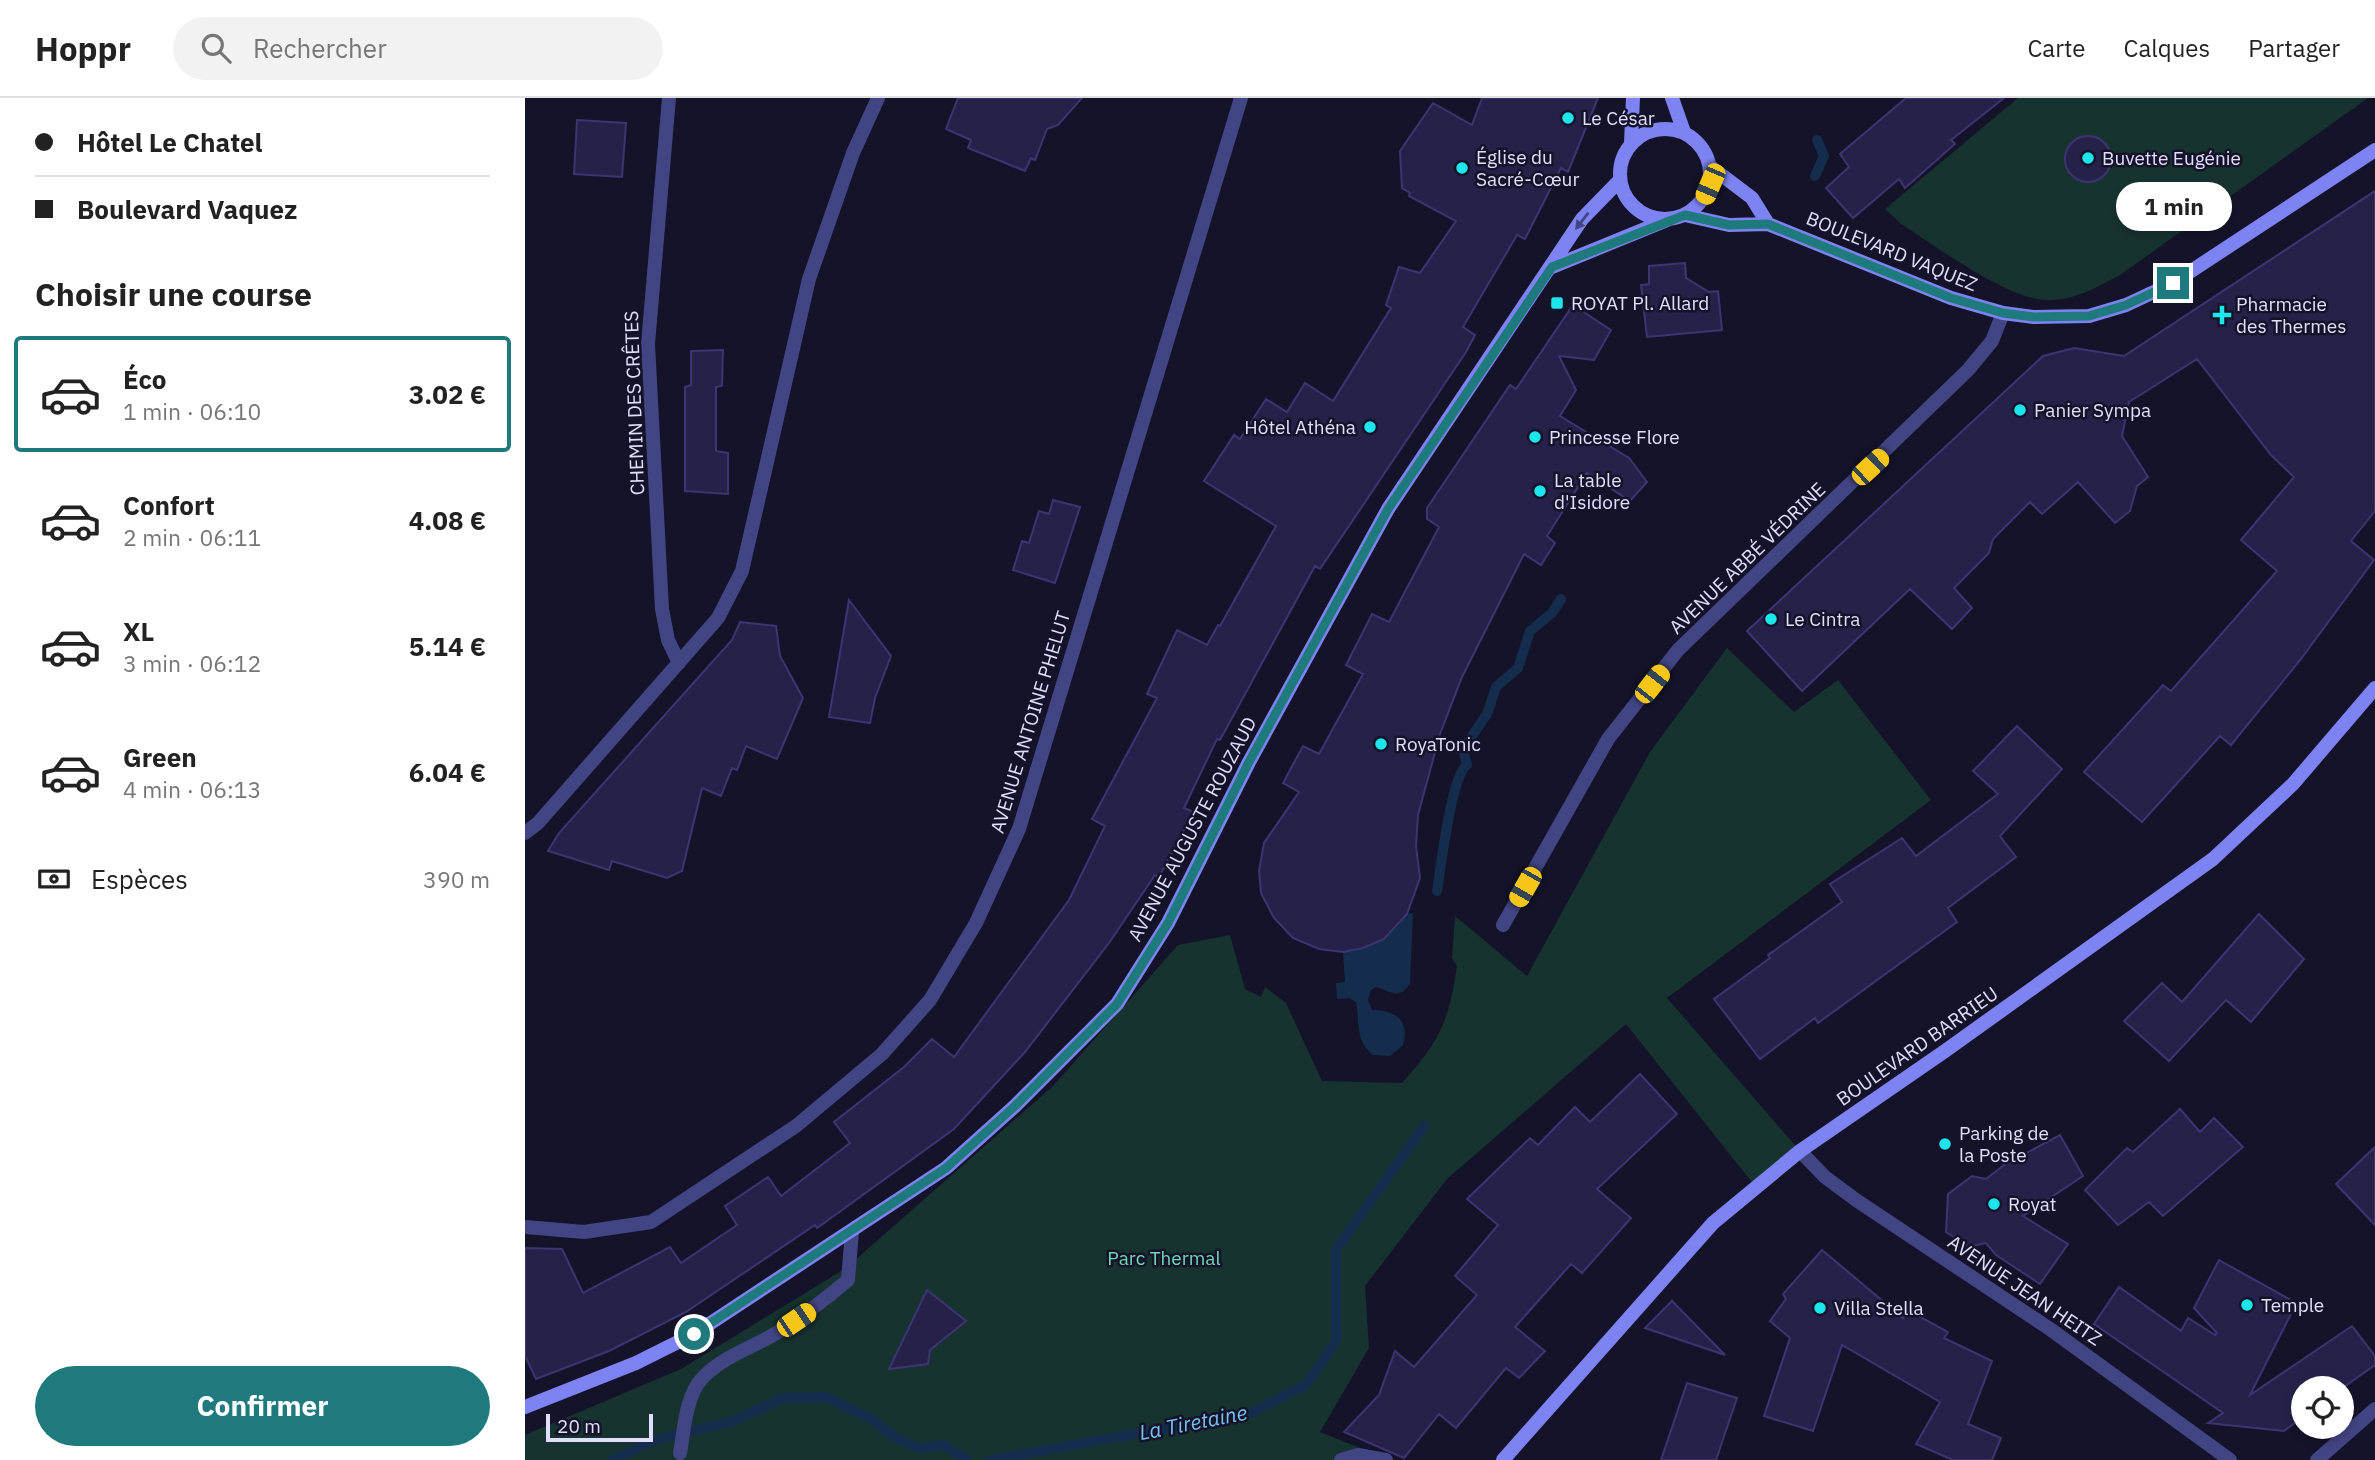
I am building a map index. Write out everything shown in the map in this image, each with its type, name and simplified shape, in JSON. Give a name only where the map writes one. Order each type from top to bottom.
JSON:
[{"type":"main road","points":[[1633,98],[1631,143],[1621,162],[1620,180],[1625,196],[1635,208],[1657,219],[1669,219]]},
{"type":"main road","points":[[1672,98],[1684,132]]},
{"type":"main road","points":[[1631,143],[1646,132],[1665,128],[1684,132],[1702,146],[1711,167],[1710,184],[1704,198],[1685,215]]},
{"type":"main road","name":"BOULEVARD VAQUEZ","points":[[1768,224],[1951,298],[2003,313],[2034,317],[2089,316],[2154,293],[2375,150]]},
{"type":"main road","points":[[1711,167],[1752,198],[1768,224]]},
{"type":"main road","name":"AVENUE AUGUSTE ROUZAUD","points":[[525,1407],[636,1363],[694,1334],[852,1232],[946,1168],[1015,1106],[1117,1004],[1168,923],[1249,762],[1388,509],[1582,219],[1620,180]]},
{"type":"main road","points":[[1552,267],[1669,219],[1685,215],[1729,225],[1768,224]]},
{"type":"main road","name":"BOULEVARD BARRIEU","points":[[1503,1460],[1713,1223],[1800,1151],[1956,1044],[2213,859],[2293,784],[2375,688]]},
{"type":"street","name":"CHEMIN DES CRÊTES","points":[[670,98],[648,344],[662,609],[668,640],[678,663]]},
{"type":"street","points":[[525,833],[538,823],[718,618],[741,571],[809,279],[853,153],[878,98]]},
{"type":"street","name":"AVENUE ANTOINE PHELUT","points":[[525,1227],[585,1232],[651,1222],[796,1126],[882,1054],[930,1000],[977,923],[1019,829],[1241,98]]},
{"type":"street","name":"AVENUE ABBÉ VÉDRINE","points":[[1503,925],[1608,739],[1678,650],[1968,370],[1992,341],[2003,313]]},
{"type":"street","name":"AVENUE JEAN HEITZ","points":[[1800,1151],[1825,1177],[1856,1200],[2042,1323],[2230,1460]]},
{"type":"street","points":[[680,1453],[691,1398],[699,1383],[713,1368],[777,1332],[826,1300],[848,1280],[852,1232]]},
{"type":"street","points":[[2317,1460],[2375,1409]]},
{"type":"street","points":[[1342,1460],[1358,1455],[1386,1460]]},
{"type":"green space","points":[[2018,98],[2368,98],[2120,275],[2077,295],[2049,300],[2014,292],[1994,282],[1901,224],[1885,209]]},
{"type":"green space","name":"Parc Thermal","points":[[1727,648],[1794,712],[1838,680],[1931,800],[1667,998],[1800,1151],[1755,1186],[1626,1024],[1447,1179],[1365,1286],[1369,1348],[1320,1432],[1390,1460],[525,1460],[525,1435],[681,1369],[846,1268],[1053,1086],[1178,945],[1230,935],[1245,989],[1261,997],[1265,987],[1286,1003],[1322,1081],[1402,1083],[1434,1042],[1446,1016],[1457,966],[1452,958],[1455,916],[1527,976],[1650,752]]},
{"type":"water","points":[[1413,913],[1410,984],[1398,993],[1376,987],[1371,990],[1368,1000],[1372,1010],[1388,1012],[1399,1018],[1404,1029],[1403,1045],[1390,1056],[1373,1055],[1361,1038],[1356,1002],[1349,998],[1337,999],[1336,983],[1345,982],[1343,952],[1371,945],[1394,929],[1407,914]]},
{"type":"building","points":[[958,98],[1082,98],[1058,125],[1047,129],[1035,160],[1031,158],[1025,171],[968,148],[971,140],[946,129]]},
{"type":"building","points":[[1482,98],[1598,98],[1568,172],[1561,168],[1525,239],[1517,235],[1463,327],[1475,335],[1466,352],[1320,569],[1315,566],[1220,740],[1217,739],[1184,808],[1194,812],[1159,877],[1155,875],[1109,943],[1025,1052],[954,1129],[817,1228],[815,1225],[686,1312],[609,1351],[536,1379],[525,1356],[525,1248],[562,1249],[583,1293],[670,1247],[681,1263],[737,1225],[725,1206],[768,1177],[781,1196],[850,1143],[834,1122],[904,1067],[932,1039],[954,1057],[1069,900],[1105,826],[1092,819],[1157,698],[1147,694],[1177,630],[1207,645],[1276,526],[1204,481],[1234,435],[1240,439],[1266,399],[1287,412],[1305,383],[1333,401],[1391,308],[1386,305],[1399,267],[1420,273],[1456,221],[1409,196],[1410,193],[1402,188],[1400,151],[1433,103],[1472,125]]},
{"type":"building","points":[[1906,98],[2004,98],[1951,140],[1955,144],[1905,188],[1899,179],[1853,218],[1826,188],[1849,167],[1840,154]]},
{"type":"building","points":[[577,120],[626,123],[622,177],[574,174]]},
{"type":"building","name":"Buvette Eugénie","points":[[2088,136],[2105,142],[2111,159],[2105,176],[2088,182],[2071,176],[2065,159],[2071,142]]},
{"type":"building","points":[[2375,191],[2375,511],[2351,541],[2374,560],[2301,659],[2231,745],[2220,736],[2142,822],[2084,772],[2163,685],[2171,691],[2277,571],[2241,540],[2294,477],[2271,455],[2197,359],[2129,402],[2122,436],[2148,477],[2137,486],[2130,511],[2115,523],[2078,482],[2042,514],[2030,502],[1993,539],[1989,553],[1954,588],[1972,608],[1952,629],[1910,589],[1802,691],[1747,631],[2043,356],[2074,348],[2124,356]]},
{"type":"building","points":[[1685,263],[1686,278],[1709,292],[1718,291],[1722,330],[1647,337],[1641,285],[1649,284],[1649,266]]},
{"type":"building","name":"RoyaTonic","points":[[1573,305],[1611,330],[1594,360],[1559,356],[1576,390],[1560,416],[1629,458],[1647,482],[1630,501],[1587,473],[1547,536],[1555,543],[1541,565],[1524,554],[1462,677],[1440,734],[1418,815],[1416,846],[1420,878],[1407,914],[1384,939],[1363,948],[1343,952],[1319,949],[1293,938],[1274,918],[1261,893],[1259,871],[1264,843],[1299,792],[1283,783],[1303,746],[1319,754],[1363,674],[1346,665],[1372,614],[1389,622],[1439,527],[1427,519],[1427,508],[1510,385],[1516,389]]},
{"type":"building","points":[[723,350],[722,386],[716,387],[716,451],[728,453],[728,494],[685,491],[685,387],[691,385],[691,351]]},
{"type":"building","points":[[1053,500],[1080,507],[1055,583],[1013,570],[1022,541],[1029,543],[1039,511],[1049,514]]},
{"type":"building","points":[[849,600],[891,656],[875,698],[870,723],[829,717]]},
{"type":"building","points":[[740,622],[776,626],[780,656],[803,698],[777,759],[746,746],[737,770],[732,768],[721,796],[702,788],[682,871],[667,878],[612,861],[609,870],[548,851],[559,833],[732,640]]},
{"type":"building","points":[[2017,726],[2062,769],[2000,836],[2016,857],[1948,908],[1957,922],[1818,1023],[1815,1018],[1760,1059],[1714,999],[1770,958],[1768,955],[1842,902],[1830,884],[1902,838],[1916,856],[1998,794],[1973,771]]},
{"type":"building","points":[[2259,914],[2304,959],[2251,1022],[2226,1000],[2169,1061],[2124,1021],[2162,983],[2182,1002]]},
{"type":"building","points":[[1640,1074],[1677,1114],[1597,1189],[1631,1218],[1582,1273],[1571,1264],[1515,1327],[1545,1351],[1519,1378],[1506,1368],[1456,1428],[1439,1414],[1404,1458],[1344,1432],[1379,1395],[1395,1351],[1414,1367],[1477,1295],[1455,1276],[1498,1225],[1467,1199],[1530,1138],[1538,1145],[1575,1107],[1590,1122]]},
{"type":"building","points":[[2180,1109],[2200,1132],[2214,1118],[2243,1147],[2163,1216],[2149,1202],[2118,1225],[2085,1190],[2127,1148],[2133,1152]]},
{"type":"building","name":"Royat","points":[[2060,1135],[2083,1176],[2023,1216],[2068,1244],[2040,1284],[1996,1255],[1986,1243],[1969,1247],[1946,1232],[1948,1194],[1972,1176],[1986,1179],[2004,1165]]},
{"type":"building","points":[[2375,1147],[2375,1225],[2336,1184]]},
{"type":"building","points":[[1822,1250],[1903,1318],[1908,1310],[1948,1332],[1944,1338],[1992,1361],[1968,1424],[2001,1438],[1992,1460],[1953,1460],[1916,1444],[1940,1402],[1842,1345],[1813,1431],[1764,1416],[1790,1338],[1770,1321],[1786,1299],[1783,1294]]},
{"type":"building","points":[[2219,1260],[2289,1299],[2284,1311],[2291,1314],[2250,1395],[2352,1326],[2375,1356],[2375,1365],[2354,1380],[2354,1376],[2291,1376],[2291,1426],[2284,1431],[2208,1423],[2223,1413],[2094,1324],[2119,1287],[2181,1331],[2188,1318],[2215,1335],[2217,1333],[2194,1308]]},
{"type":"building","points":[[927,1290],[966,1321],[930,1350],[928,1364],[889,1369]]},
{"type":"building","points":[[1672,1301],[1725,1355],[1645,1328]]},
{"type":"building","points":[[1687,1383],[1737,1398],[1716,1460],[1661,1460]]},
{"type":"waterway","name":"La Tiretaine","points":[[1815,176],[1824,156],[1817,140]]},
{"type":"waterway","name":"La Tiretaine","points":[[1437,891],[1456,786],[1467,765],[1463,749],[1487,714],[1496,687],[1518,668],[1530,631],[1552,613],[1561,599]]},
{"type":"waterway","name":"La Tiretaine","points":[[990,1460],[1251,1413],[1307,1384],[1336,1341],[1336,1250],[1424,1126]]},
{"type":"waterway","name":"La Tiretaine","points":[[613,1460],[652,1441],[733,1421],[783,1398],[826,1397],[871,1419],[896,1438],[918,1448],[943,1445],[968,1460]]},
{"type":"place","name":"Le César","points":[[1568,118]]},
{"type":"place","name":"Buvette Eugénie","points":[[2088,158]]},
{"type":"place","name":"Église du Sacré-Cœur","points":[[1462,168]]},
{"type":"place","name":"ROYAT Pl. Allard","points":[[1557,303]]},
{"type":"place","name":"Pharmacie des Thermes","points":[[2222,315]]},
{"type":"place","name":"Panier Sympa","points":[[2020,410]]},
{"type":"place","name":"Hôtel Athéna","points":[[1370,427]]},
{"type":"place","name":"Princesse Flore","points":[[1535,437]]},
{"type":"place","name":"La table d'Isidore","points":[[1540,491]]},
{"type":"place","name":"Le Cintra","points":[[1771,619]]},
{"type":"place","name":"RoyaTonic","points":[[1381,744]]},
{"type":"place","name":"Parking de la Poste","points":[[1945,1144]]},
{"type":"place","name":"Royat","points":[[1994,1204]]},
{"type":"place","name":"Temple","points":[[2247,1305]]},
{"type":"place","name":"Villa Stella","points":[[1820,1308]]},
{"type":"route","points":[[694,1334],[946,1168],[1015,1106],[1117,1004],[1168,923],[1249,762],[1388,509],[1552,267],[1669,219],[1685,215],[1729,225],[1768,224],[1951,298],[2003,313],[2034,317],[2089,316],[2126,305],[2173,283]]}]
